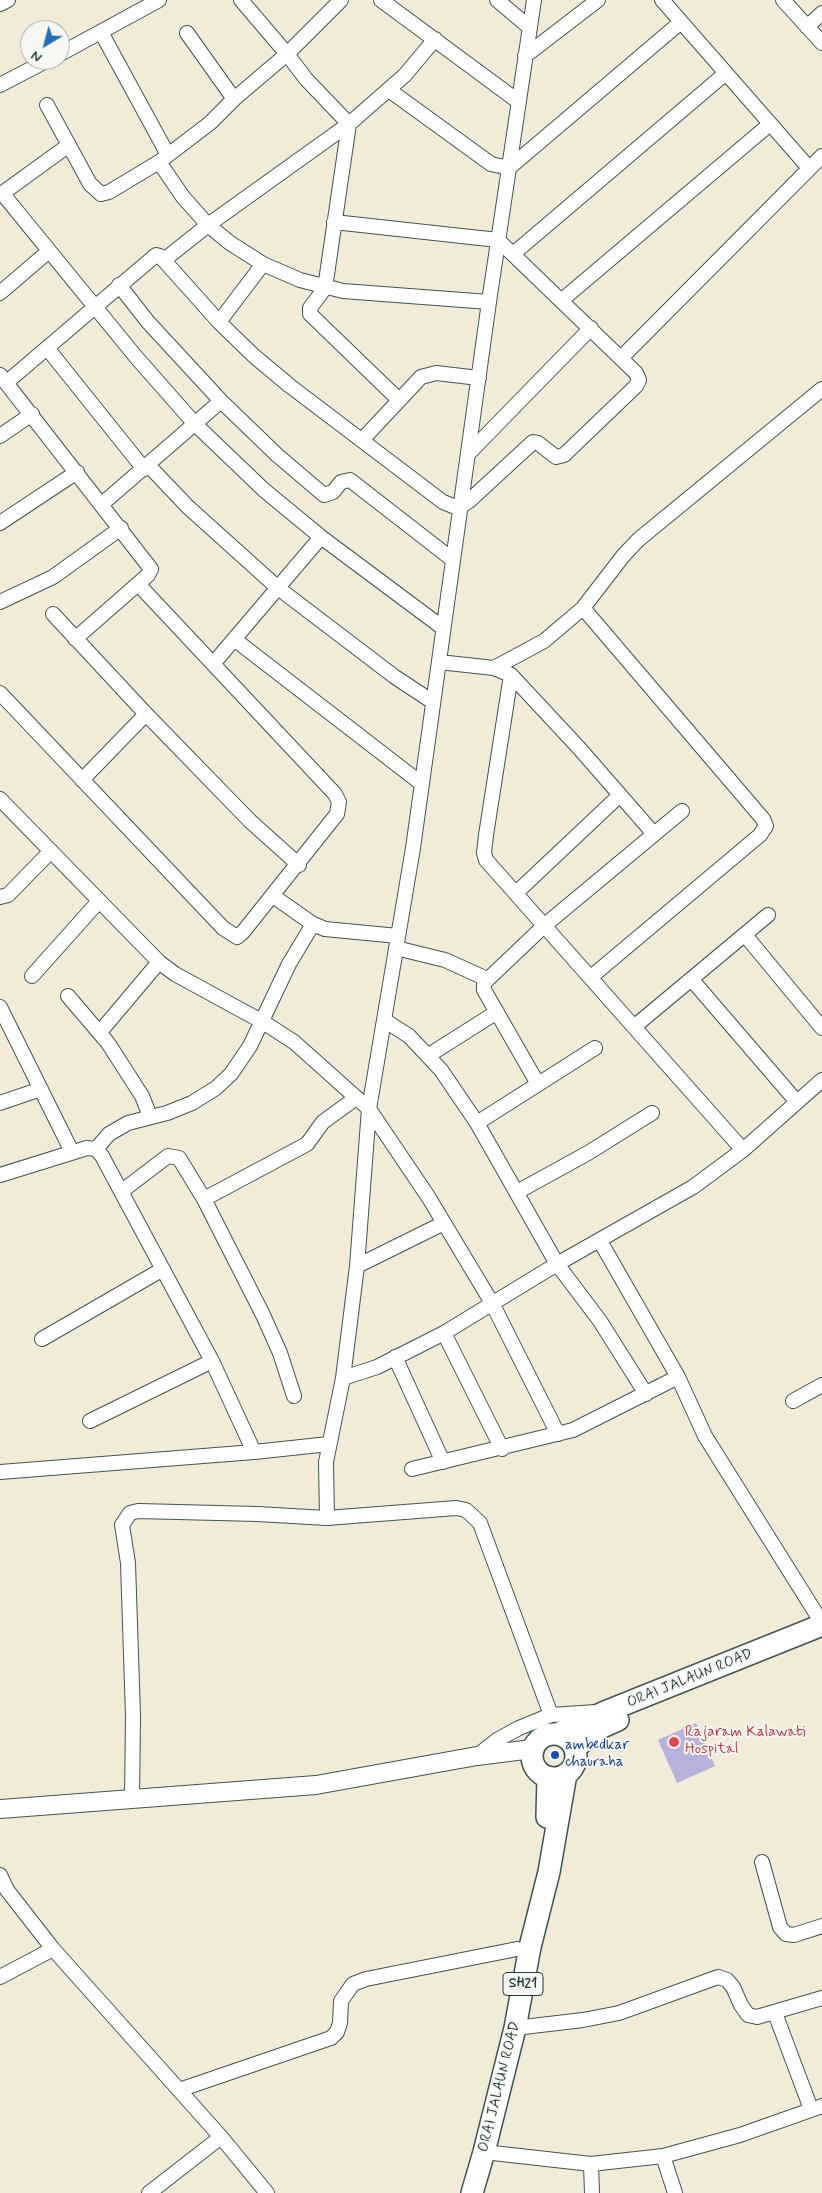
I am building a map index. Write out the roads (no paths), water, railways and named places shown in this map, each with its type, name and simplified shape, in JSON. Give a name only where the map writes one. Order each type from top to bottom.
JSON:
[{"type":"main road","name":"ORAI JALAUN ROAD","points":[[532,1749],[535,1743],[555,1724],[605,1712],[822,1624]]},
{"type":"main road","points":[[555,1724],[575,1748],[600,1728],[624,1716],[822,1636]]},
{"type":"main road","name":"ORAI JALAUN ROAD","points":[[462,2193],[475,2151],[517,1949],[557,1776],[575,1763],[575,1748]]},
{"type":"main road","points":[[532,1749],[531,1756],[536,1770],[557,1776]]},
{"type":"main road","name":"ORAI JALAUN ROAD","points":[[472,2193],[515,2028],[530,1947],[549,1872],[557,1776]]},
{"type":"street","points":[[0,4],[8,0]]},
{"type":"street","points":[[70,49],[159,0]]},
{"type":"street","points":[[241,0],[306,79],[349,124]]},
{"type":"street","points":[[47,105],[90,184],[101,194],[163,159],[210,123],[234,99],[287,54],[340,0]]},
{"type":"street","points":[[381,0],[519,102]]},
{"type":"street","points":[[497,0],[530,28]]},
{"type":"street","points":[[525,56],[598,0]]},
{"type":"street","points":[[662,0],[809,168]]},
{"type":"street","points":[[783,0],[822,43]]},
{"type":"street","points":[[327,1518],[326,1462],[343,1378],[357,1266],[369,1109],[422,784],[478,378],[525,56],[535,2]]},
{"type":"street","points":[[807,27],[822,12]]},
{"type":"street","points":[[390,90],[491,164],[509,168],[681,22]]},
{"type":"street","points":[[101,32],[183,197],[208,225],[230,243],[263,264],[324,288],[489,302]]},
{"type":"street","points":[[188,33],[234,99]]},
{"type":"street","points":[[164,260],[208,225],[349,124],[390,90],[435,39]]},
{"type":"street","points":[[0,85],[29,70]]},
{"type":"street","points":[[513,254],[726,73]]},
{"type":"street","points":[[349,124],[324,288],[310,308],[310,314],[399,400]]},
{"type":"street","points":[[562,300],[770,124]]},
{"type":"street","points":[[69,145],[1,194],[195,424],[264,490],[321,537],[443,628]]},
{"type":"street","points":[[621,358],[822,156]]},
{"type":"street","points":[[334,222],[498,240],[636,373],[638,380],[636,386],[564,455],[556,458],[538,443],[533,442],[461,506]]},
{"type":"street","points":[[0,293],[48,251]]},
{"type":"street","points":[[75,639],[138,584],[151,569],[121,528],[3,379],[47,348],[152,257],[160,256],[219,322],[290,386],[443,502],[461,506]]},
{"type":"street","points":[[219,322],[263,264]]},
{"type":"street","points":[[119,285],[148,322],[221,401],[277,455],[324,495],[332,492],[341,482],[350,480],[453,560]]},
{"type":"street","points":[[468,453],[591,328]]},
{"type":"street","points":[[47,348],[146,467],[188,507],[278,588],[395,677],[433,702]]},
{"type":"street","points":[[362,440],[421,377],[428,374],[478,378]]},
{"type":"street","points":[[494,668],[544,641],[583,608],[623,556],[638,540],[822,389]]},
{"type":"street","points":[[102,504],[221,401]]},
{"type":"street","points":[[0,436],[32,414]]},
{"type":"street","points":[[0,523],[77,472]]},
{"type":"street","points":[[1,598],[53,576],[121,528]]},
{"type":"street","points":[[213,664],[321,537]]},
{"type":"street","points":[[0,693],[232,935],[237,937],[299,865],[337,814],[340,802],[335,794],[138,584]]},
{"type":"street","points":[[583,608],[726,774],[766,826],[760,834],[591,977]]},
{"type":"street","points":[[54,614],[146,714],[250,821],[299,865]]},
{"type":"street","points":[[234,640],[422,784]]},
{"type":"street","points":[[439,662],[494,668],[511,675],[654,834]]},
{"type":"street","points":[[511,675],[484,853],[490,865],[635,1026],[743,1150]]},
{"type":"street","points":[[82,780],[146,714]]},
{"type":"street","points":[[516,893],[620,795]]},
{"type":"street","points":[[3,808],[51,852],[159,962],[175,974],[263,1022],[294,1042],[369,1109],[444,1223],[492,1303],[558,1434]]},
{"type":"street","points":[[538,1084],[484,990],[484,983],[545,925],[682,811]]},
{"type":"street","points":[[0,898],[8,895],[51,852]]},
{"type":"street","points":[[273,896],[313,924],[325,929],[397,942],[488,979]]},
{"type":"street","points":[[32,976],[98,901]]},
{"type":"street","points":[[635,1026],[768,915]]},
{"type":"street","points":[[96,1150],[109,1134],[128,1123],[167,1113],[192,1103],[216,1088],[231,1074],[263,1022],[276,990],[313,924]]},
{"type":"street","points":[[745,935],[822,1028]]},
{"type":"street","points":[[100,1032],[159,962]]},
{"type":"street","points":[[692,980],[797,1102]]},
{"type":"street","points":[[68,996],[100,1032],[142,1096],[150,1116]]},
{"type":"street","points":[[0,1007],[72,1152]]},
{"type":"street","points":[[429,1055],[497,1012]]},
{"type":"street","points":[[384,1020],[408,1036],[429,1055],[477,1123],[557,1264],[600,1321],[646,1394]]},
{"type":"street","points":[[477,1123],[595,1048]]},
{"type":"street","points":[[343,1378],[377,1368],[444,1333],[557,1264],[693,1187],[743,1150],[822,1080]]},
{"type":"street","points":[[0,1104],[41,1089]]},
{"type":"street","points":[[204,1199],[307,1144],[323,1122],[356,1098]]},
{"type":"street","points":[[517,1192],[588,1154],[652,1113]]},
{"type":"street","points":[[0,1174],[86,1148],[96,1150],[109,1166],[212,1361],[254,1452]]},
{"type":"street","points":[[122,1191],[168,1156],[179,1158],[204,1199],[263,1314],[280,1353],[294,1396]]},
{"type":"street","points":[[357,1266],[444,1223]]},
{"type":"street","points":[[600,1241],[678,1377],[705,1436],[822,1624]]},
{"type":"street","points":[[42,1339],[163,1269]]},
{"type":"street","points":[[444,1333],[502,1449]]},
{"type":"street","points":[[395,1357],[443,1462]]},
{"type":"street","points":[[90,1421],[212,1361]]},
{"type":"street","points":[[412,1469],[502,1449],[573,1430],[678,1377]]},
{"type":"street","points":[[794,1401],[822,1385]]},
{"type":"street","points":[[0,1472],[254,1452],[329,1444]]},
{"type":"street","points":[[132,1800],[133,1716],[128,1572],[122,1526],[125,1518],[130,1513],[138,1511],[327,1518],[456,1508],[466,1510],[480,1523],[497,1564],[555,1724],[519,1728],[497,1740],[477,1756]]},
{"type":"street","points":[[0,1810],[316,1785],[477,1756],[532,1749]]},
{"type":"street","points":[[762,1862],[780,1928],[786,1934],[794,1935],[822,1926]]},
{"type":"street","points":[[0,1875],[7,1890],[53,1949],[221,2137],[267,2193]]},
{"type":"street","points":[[0,1976],[53,1949]]},
{"type":"street","points":[[179,2090],[331,2038],[337,2032],[340,2023],[340,2001],[353,1984],[366,1979],[517,1949]]},
{"type":"street","points":[[515,2028],[583,2020],[620,2013],[718,1977],[727,1980],[748,2014],[757,2017],[822,1998]]},
{"type":"street","points":[[484,2152],[591,2164],[663,2156],[740,2135],[817,2107],[775,2013]]},
{"type":"street","points":[[149,2193],[221,2137]]},
{"type":"street","points":[[663,2156],[674,2193]]},
{"type":"street","points":[[591,2164],[592,2193]]},
{"type":"place","name":"Rajaram Kalawati Hospital","points":[[674,1742]]},
{"type":"place","name":"ambedkar chauraha","points":[[555,1755]]}]
